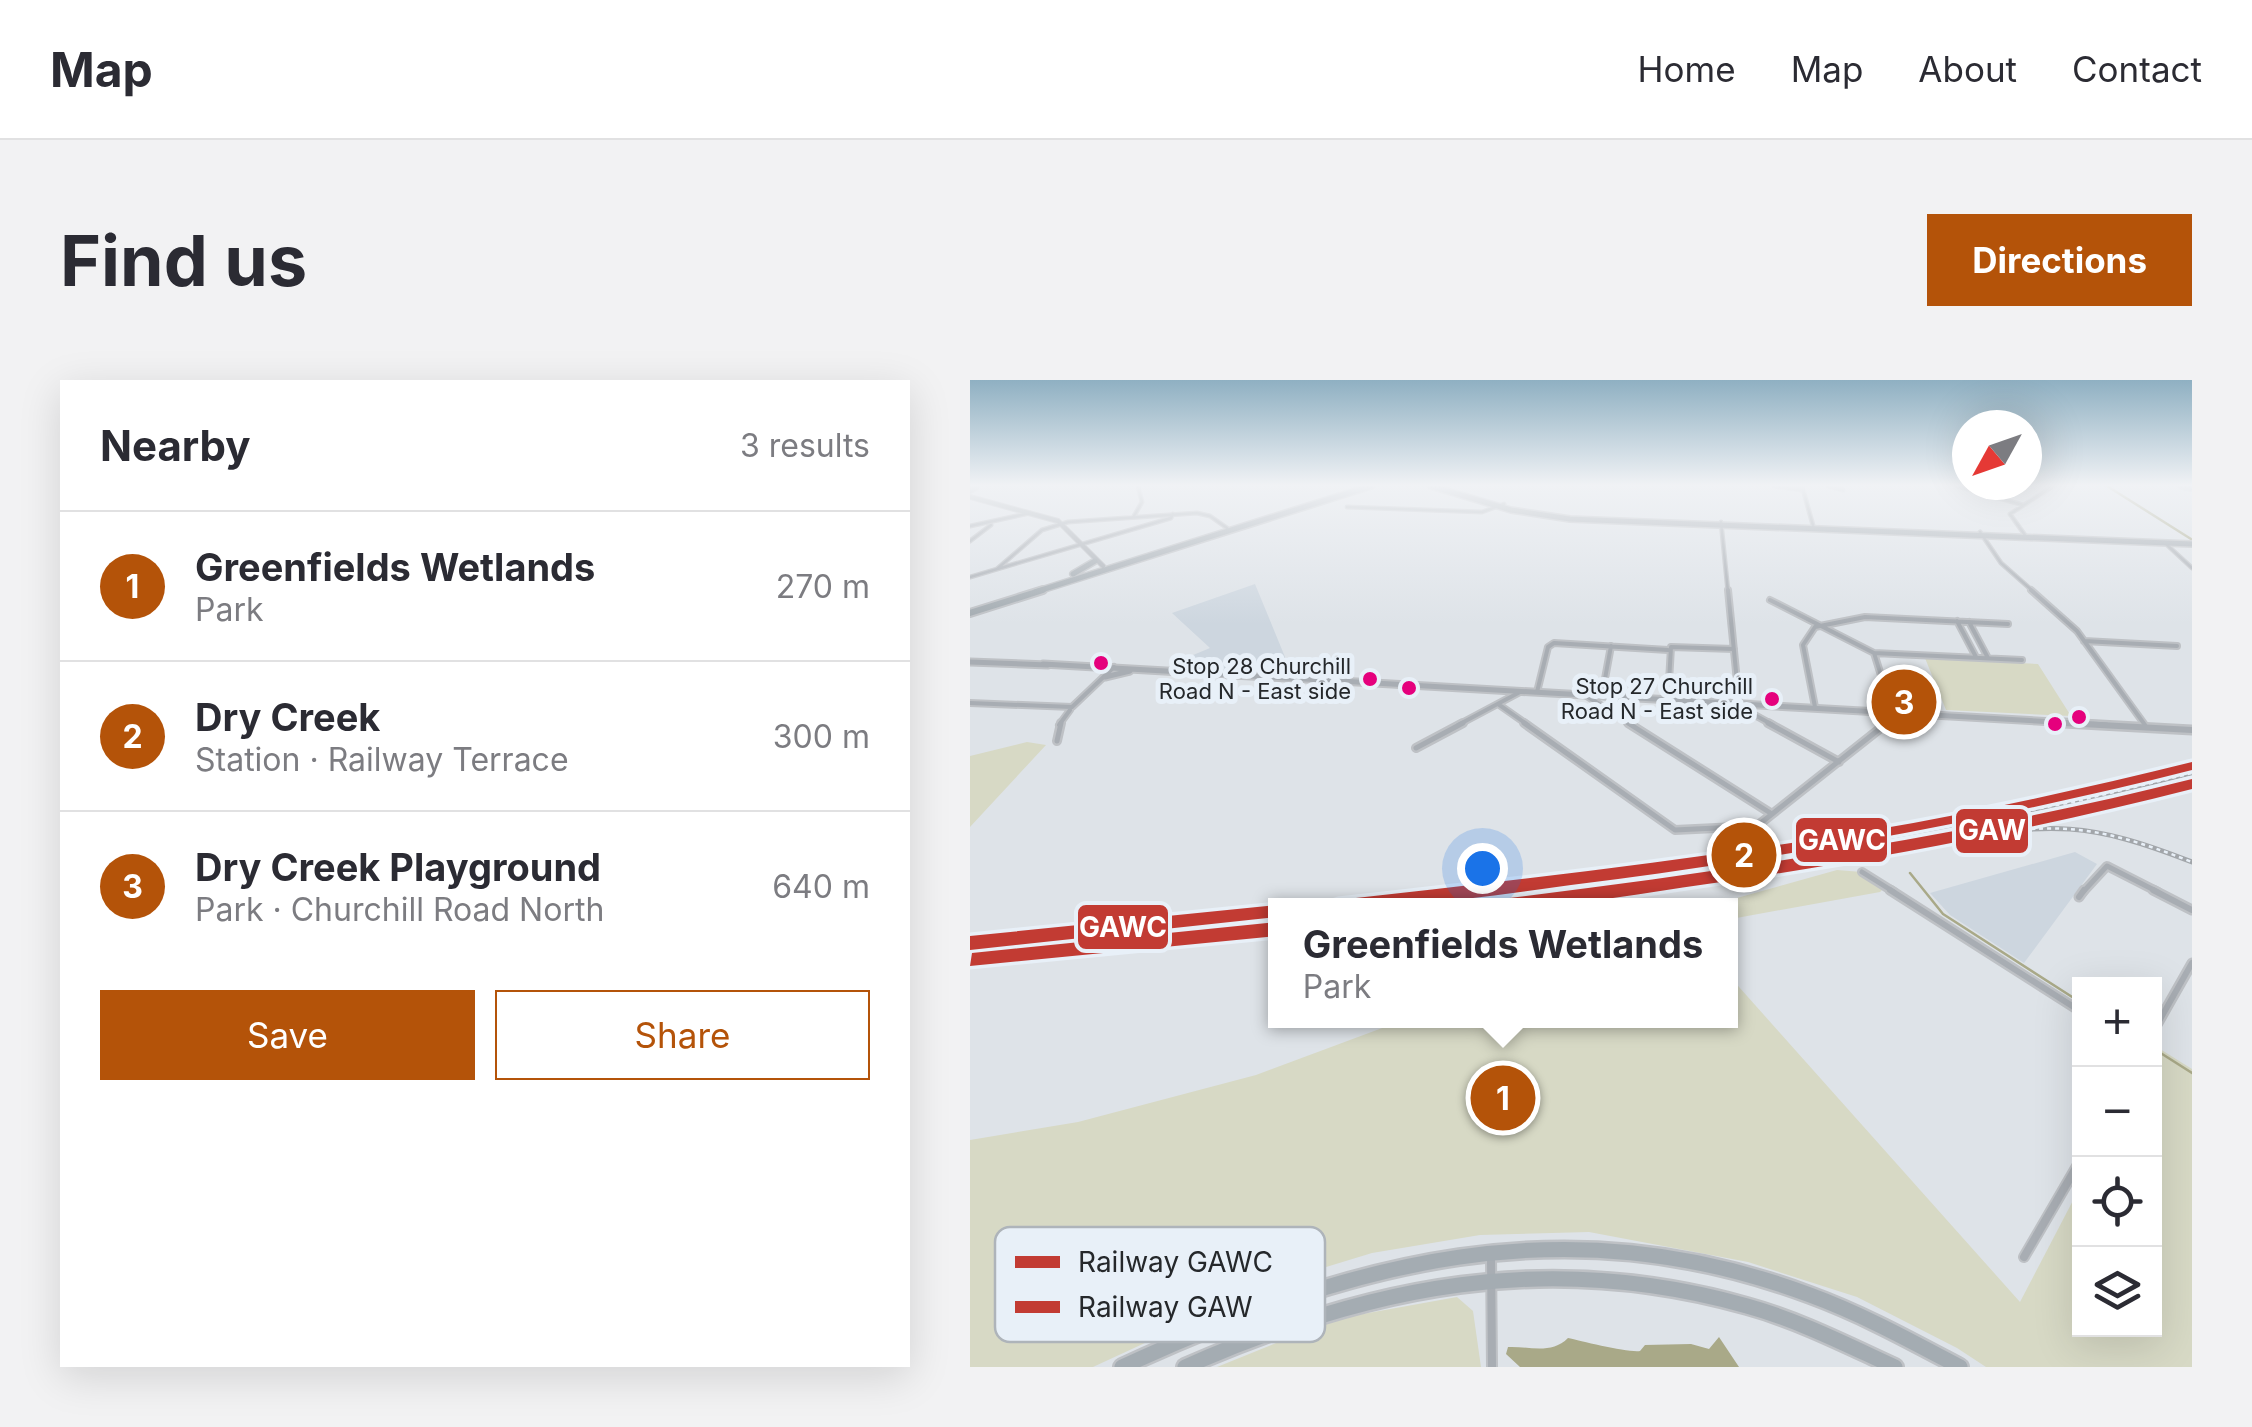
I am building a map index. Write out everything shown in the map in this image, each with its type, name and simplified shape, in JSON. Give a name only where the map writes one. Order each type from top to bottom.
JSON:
[{"type":"highway","points":[[1074,580],[1100,562],[1118,561],[1214,532]]},
{"type":"highway","points":[[970,610],[1224,532]]},
{"type":"highway","points":[[970,610],[1100,562],[1170,549]]},
{"type":"highway","points":[[984,604],[1001,603]]},
{"type":"highway","points":[[1325,1285],[1415,1260],[1491,1249],[1594,1250],[1737,1272],[1832,1303],[1960,1367]]},
{"type":"highway","points":[[1325,1311],[1398,1291],[1492,1277],[1599,1278],[1694,1293],[1794,1322],[1895,1367]]},
{"type":"highway","points":[[1122,1367],[1176,1342]]},
{"type":"highway","points":[[1185,1367],[1244,1342]]},
{"type":"main road","points":[[1927,532],[2191,542]]},
{"type":"main road","points":[[2026,536],[2191,542]]},
{"type":"street","points":[[997,569],[1040,532]]},
{"type":"street","points":[[1069,532],[1100,562]]},
{"type":"street","points":[[970,577],[1123,532]]},
{"type":"street","points":[[1722,532],[1739,702]]},
{"type":"street","points":[[2023,532],[2026,536]]},
{"type":"street","points":[[1982,534],[2004,567],[2084,641],[2145,725]]},
{"type":"street","points":[[2166,544],[2192,568]]},
{"type":"street","points":[[1770,600],[1874,652],[2022,660]]},
{"type":"street","points":[[1816,707],[1802,646],[1805,634],[1816,624],[1848,616],[2008,624]]},
{"type":"street","points":[[1958,621],[1976,657]]},
{"type":"street","points":[[1969,622],[1988,658]]},
{"type":"street","points":[[2084,641],[2177,646]]},
{"type":"street","points":[[1537,692],[1551,645],[1734,649]]},
{"type":"street","points":[[1602,695],[1610,646]]},
{"type":"street","points":[[1668,650],[1668,698]]},
{"type":"street","points":[[1498,704],[1675,830],[1754,826],[1890,721],[1894,712],[1874,652]]},
{"type":"street","points":[[970,664],[1152,670]]},
{"type":"street","points":[[1057,741],[1061,734],[1058,726],[1072,708],[1113,669],[2192,728]]},
{"type":"street","points":[[1105,677],[1130,671]]},
{"type":"street","points":[[1416,748],[1522,691]]},
{"type":"street","points":[[1583,694],[1772,814]]},
{"type":"street","points":[[970,704],[1072,708]]},
{"type":"street","points":[[1751,713],[1839,762]]},
{"type":"street","points":[[1066,716],[1075,717]]},
{"type":"street","points":[[2079,897],[2102,867],[2107,866],[2192,910]]},
{"type":"street","points":[[1862,872],[2072,1006]]},
{"type":"street","points":[[2162,1016],[2192,964]]},
{"type":"street","points":[[2024,1257],[2072,1175]]},
{"type":"street","points":[[1491,1249],[1492,1367]]},
{"type":"shaded area","points":[[1255,584],[1292,674],[1190,669],[1192,663],[1186,658],[1210,648],[1172,613]]},
{"type":"shaded area","points":[[1925,658],[2038,664],[2071,716],[1946,710]]},
{"type":"shaded area","points":[[1027,742],[1046,745],[970,827],[970,756]]},
{"type":"shaded area","points":[[2075,852],[2097,864],[2024,963],[1950,915],[1930,893]]},
{"type":"shaded area","points":[[1837,870],[1862,872],[1886,886],[1880,892],[1738,918],[1737,898]]},
{"type":"shaded area","points":[[1738,986],[2020,1302],[2072,1202],[2072,1337],[2162,1337],[2162,1050],[2192,1069],[2192,1367],[1986,1367],[1857,1297],[1748,1262],[1589,1232],[1480,1235],[1372,1253],[1325,1267],[1325,1227],[995,1227],[995,1342],[1147,1342],[1093,1367],[970,1367],[970,1140],[1078,1122],[1256,1075],[1382,1028],[1738,1028]]},
{"type":"shaded area","points":[[1457,1297],[1473,1311],[1481,1367],[1217,1367],[1278,1342],[1325,1342],[1325,1323]]},
{"type":"shaded area","points":[[1719,1337],[1739,1367],[1520,1367],[1506,1354],[1508,1347],[1547,1348],[1568,1338],[1634,1351],[1645,1345],[1691,1344],[1709,1349]]},
{"type":"waterway","points":[[2180,532],[2191,539]]},
{"type":"waterway","points":[[1910,873],[1943,914],[2072,997]]},
{"type":"waterway","points":[[2162,1054],[2192,1073]]},
{"type":"railway","points":[[1621,873],[1788,856],[2073,802],[2192,773]]},
{"type":"railway","points":[[1944,842],[2014,831],[2070,829],[2125,839],[2192,862]]},
{"type":"rail line","name":"GAWC","points":[[1406,898],[1660,868],[1875,835],[2088,792],[2192,766]]},
{"type":"rail line","name":"GAW","points":[[1553,898],[1757,871],[1933,842],[2192,784]]},
{"type":"rail line","name":"GAWC","points":[[970,943],[1268,912]]},
{"type":"rail line","name":"GAW","points":[[972,960],[1268,930]]},
{"type":"place","name":"Stop 28 Churchill Road N - East side","points":[[1370,679]]},
{"type":"place","name":"Stop 27 Churchill Road N - East side","points":[[1772,699]]},
{"type":"place","name":"Dry Creek Playground","points":[[1904,702]]},
{"type":"place","name":"Dry Creek","points":[[1744,855]]},
{"type":"place","name":"Greenfields Wetlands","points":[[1503,1098]]}]
